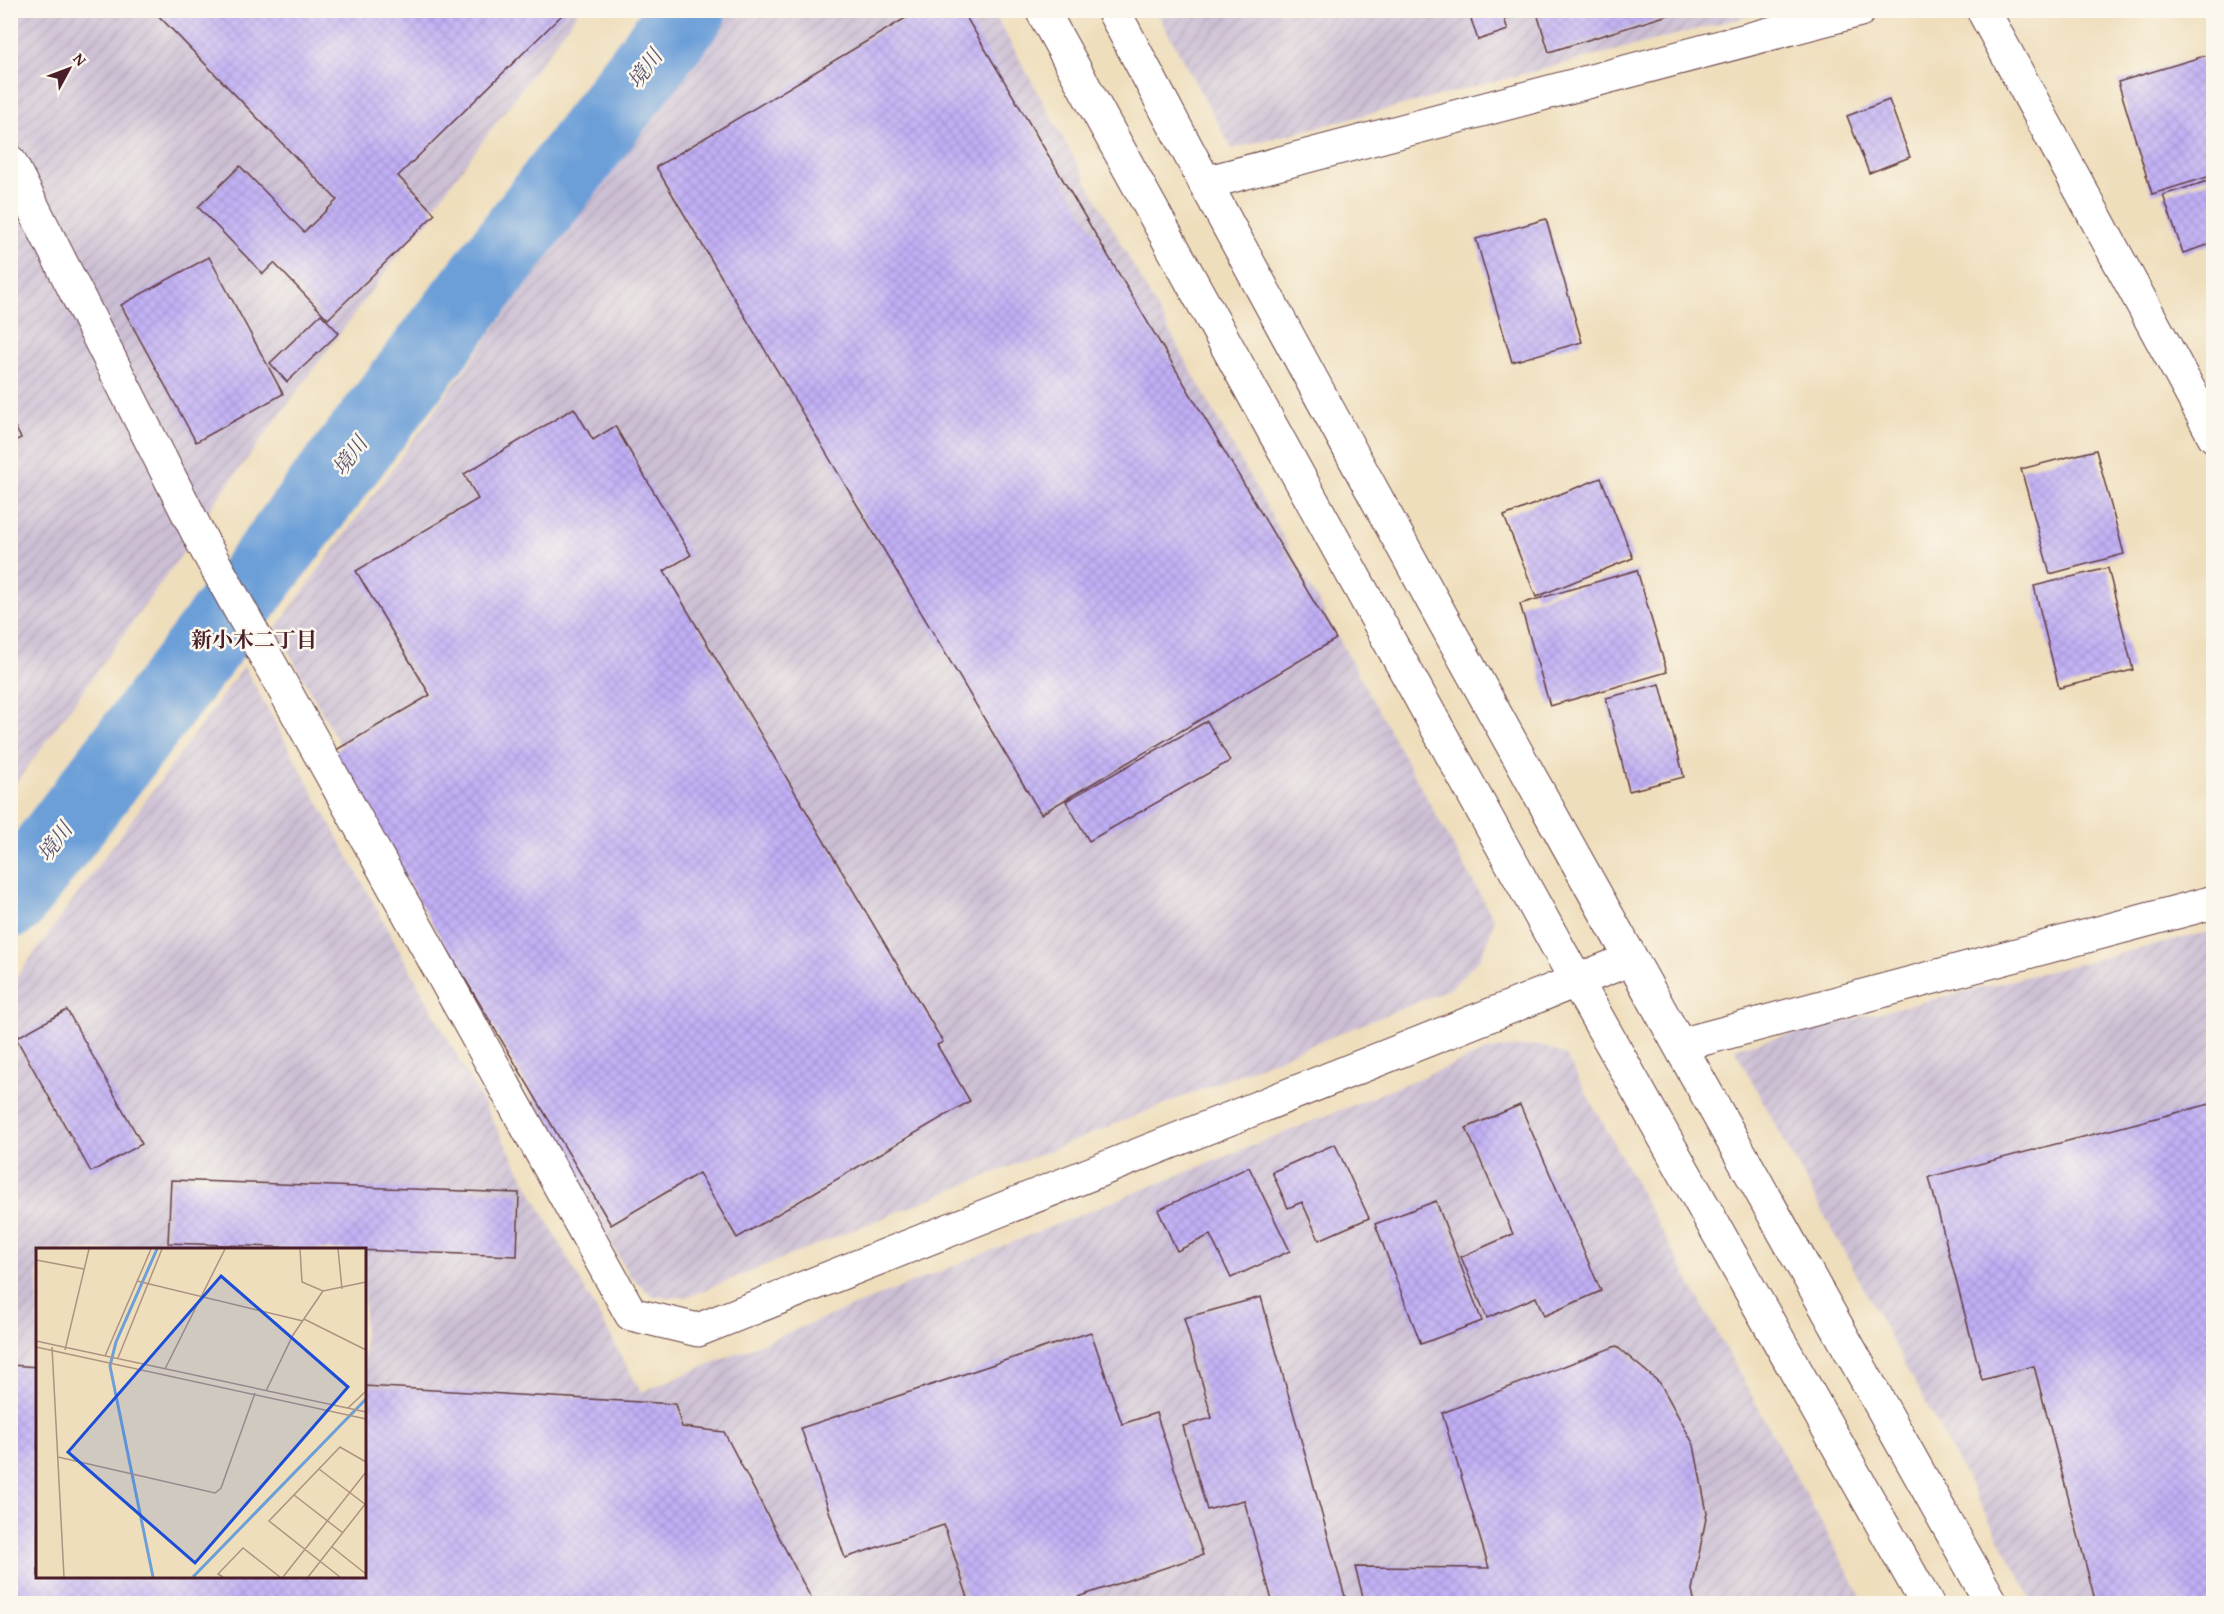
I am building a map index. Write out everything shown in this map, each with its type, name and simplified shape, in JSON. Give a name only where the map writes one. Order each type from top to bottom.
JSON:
[{"type":"street","points":[[1042,10],[1577,982],[1927,1604]]},
{"type":"street","points":[[1113,10],[1205,183],[1631,959],[1992,1604]]},
{"type":"street","points":[[1205,183],[1860,10]]},
{"type":"street","points":[[1983,10],[2214,436]]},
{"type":"street","points":[[10,162],[204,545],[631,1314],[698,1330],[1631,959]]},
{"type":"street","points":[[1680,1045],[2214,902]]},
{"type":"shaded area","points":[[11,11],[579,11],[209,510],[179,558],[11,790]]},
{"type":"shaded area","points":[[727,11],[993,11],[1494,920],[1488,941],[1479,959],[1450,989],[687,1297],[654,1297],[628,1274],[276,628]]},
{"type":"shaded area","points":[[1156,11],[1768,11],[1232,149]]},
{"type":"shaded area","points":[[244,666],[641,1392],[1489,1050],[1540,1045],[1566,1056],[1865,1603],[11,1604],[11,985]]},
{"type":"shaded area","points":[[2213,931],[2213,1603],[2034,1603],[1734,1048]]},
{"type":"building","points":[[153,10],[567,10],[398,176],[435,214],[328,319],[274,263],[263,274],[198,207],[240,166],[304,232],[337,200]]},
{"type":"building","points":[[919,10],[962,10],[1336,639],[1041,814],[656,167]]},
{"type":"building","points":[[1468,10],[1501,10],[1508,30],[1478,40]]},
{"type":"building","points":[[1536,10],[1681,10],[1681,11],[1549,52]]},
{"type":"building","points":[[2214,53],[2214,175],[2152,194],[2118,82]]},
{"type":"building","points":[[1889,100],[1910,157],[1869,173],[1847,116]]},
{"type":"building","points":[[2214,179],[2214,243],[2183,253],[2163,195]]},
{"type":"building","points":[[1546,219],[1582,342],[1512,362],[1476,239]]},
{"type":"building","points":[[209,257],[283,394],[196,442],[121,305]]},
{"type":"building","points":[[321,314],[339,333],[287,382],[270,363]]},
{"type":"building","points":[[574,408],[593,440],[615,426],[691,555],[664,571],[943,1042],[937,1045],[970,1101],[737,1238],[699,1173],[611,1225],[331,753],[430,695],[356,571],[478,499],[464,474]]},
{"type":"building","points":[[10,418],[21,438],[10,443]]},
{"type":"building","points":[[2096,450],[2124,554],[2050,574],[2021,469]]},
{"type":"building","points":[[1601,478],[1633,558],[1536,597],[1504,516]]},
{"type":"building","points":[[2108,568],[2133,670],[2059,688],[2034,586]]},
{"type":"building","points":[[1637,570],[1667,672],[1550,706],[1520,604]]},
{"type":"building","points":[[1660,684],[1684,777],[1629,791],[1606,698]]},
{"type":"building","points":[[1207,721],[1230,761],[1089,841],[1066,801]]},
{"type":"building","points":[[67,1010],[142,1144],[91,1172],[16,1038]]},
{"type":"building","points":[[2214,1103],[2214,1604],[2096,1604],[2034,1366],[1982,1380],[1929,1177]]},
{"type":"building","points":[[1520,1105],[1601,1291],[1544,1316],[1536,1297],[1487,1318],[1461,1257],[1513,1234],[1466,1128]]},
{"type":"building","points":[[1335,1144],[1369,1218],[1319,1240],[1302,1202],[1288,1208],[1272,1172]]},
{"type":"building","points":[[1249,1167],[1290,1251],[1231,1278],[1210,1235],[1177,1251],[1158,1210]]},
{"type":"building","points":[[171,1180],[519,1193],[517,1256],[366,1250],[366,1248],[168,1243]]},
{"type":"building","points":[[1436,1201],[1482,1321],[1421,1344],[1375,1224]]},
{"type":"building","points":[[1261,1297],[1347,1604],[1273,1604],[1244,1500],[1207,1510],[1183,1426],[1212,1418],[1184,1318]]},
{"type":"building","points":[[1091,1332],[1122,1424],[1156,1413],[1203,1555],[1057,1604],[970,1604],[944,1525],[845,1558],[801,1428]]},
{"type":"building","points":[[1616,1346],[1660,1383],[1694,1445],[1707,1513],[1692,1590],[1695,1604],[1365,1604],[1355,1567],[1489,1568],[1442,1413]]},
{"type":"building","points":[[10,1365],[36,1367],[36,1578],[366,1578],[366,1386],[675,1404],[682,1427],[724,1432],[814,1604],[10,1604]]},
{"type":"waterway","name":"境川","points":[[10,901],[689,10]]},
{"type":"district","name":"新小木二丁目","points":[[254,640]]}]
